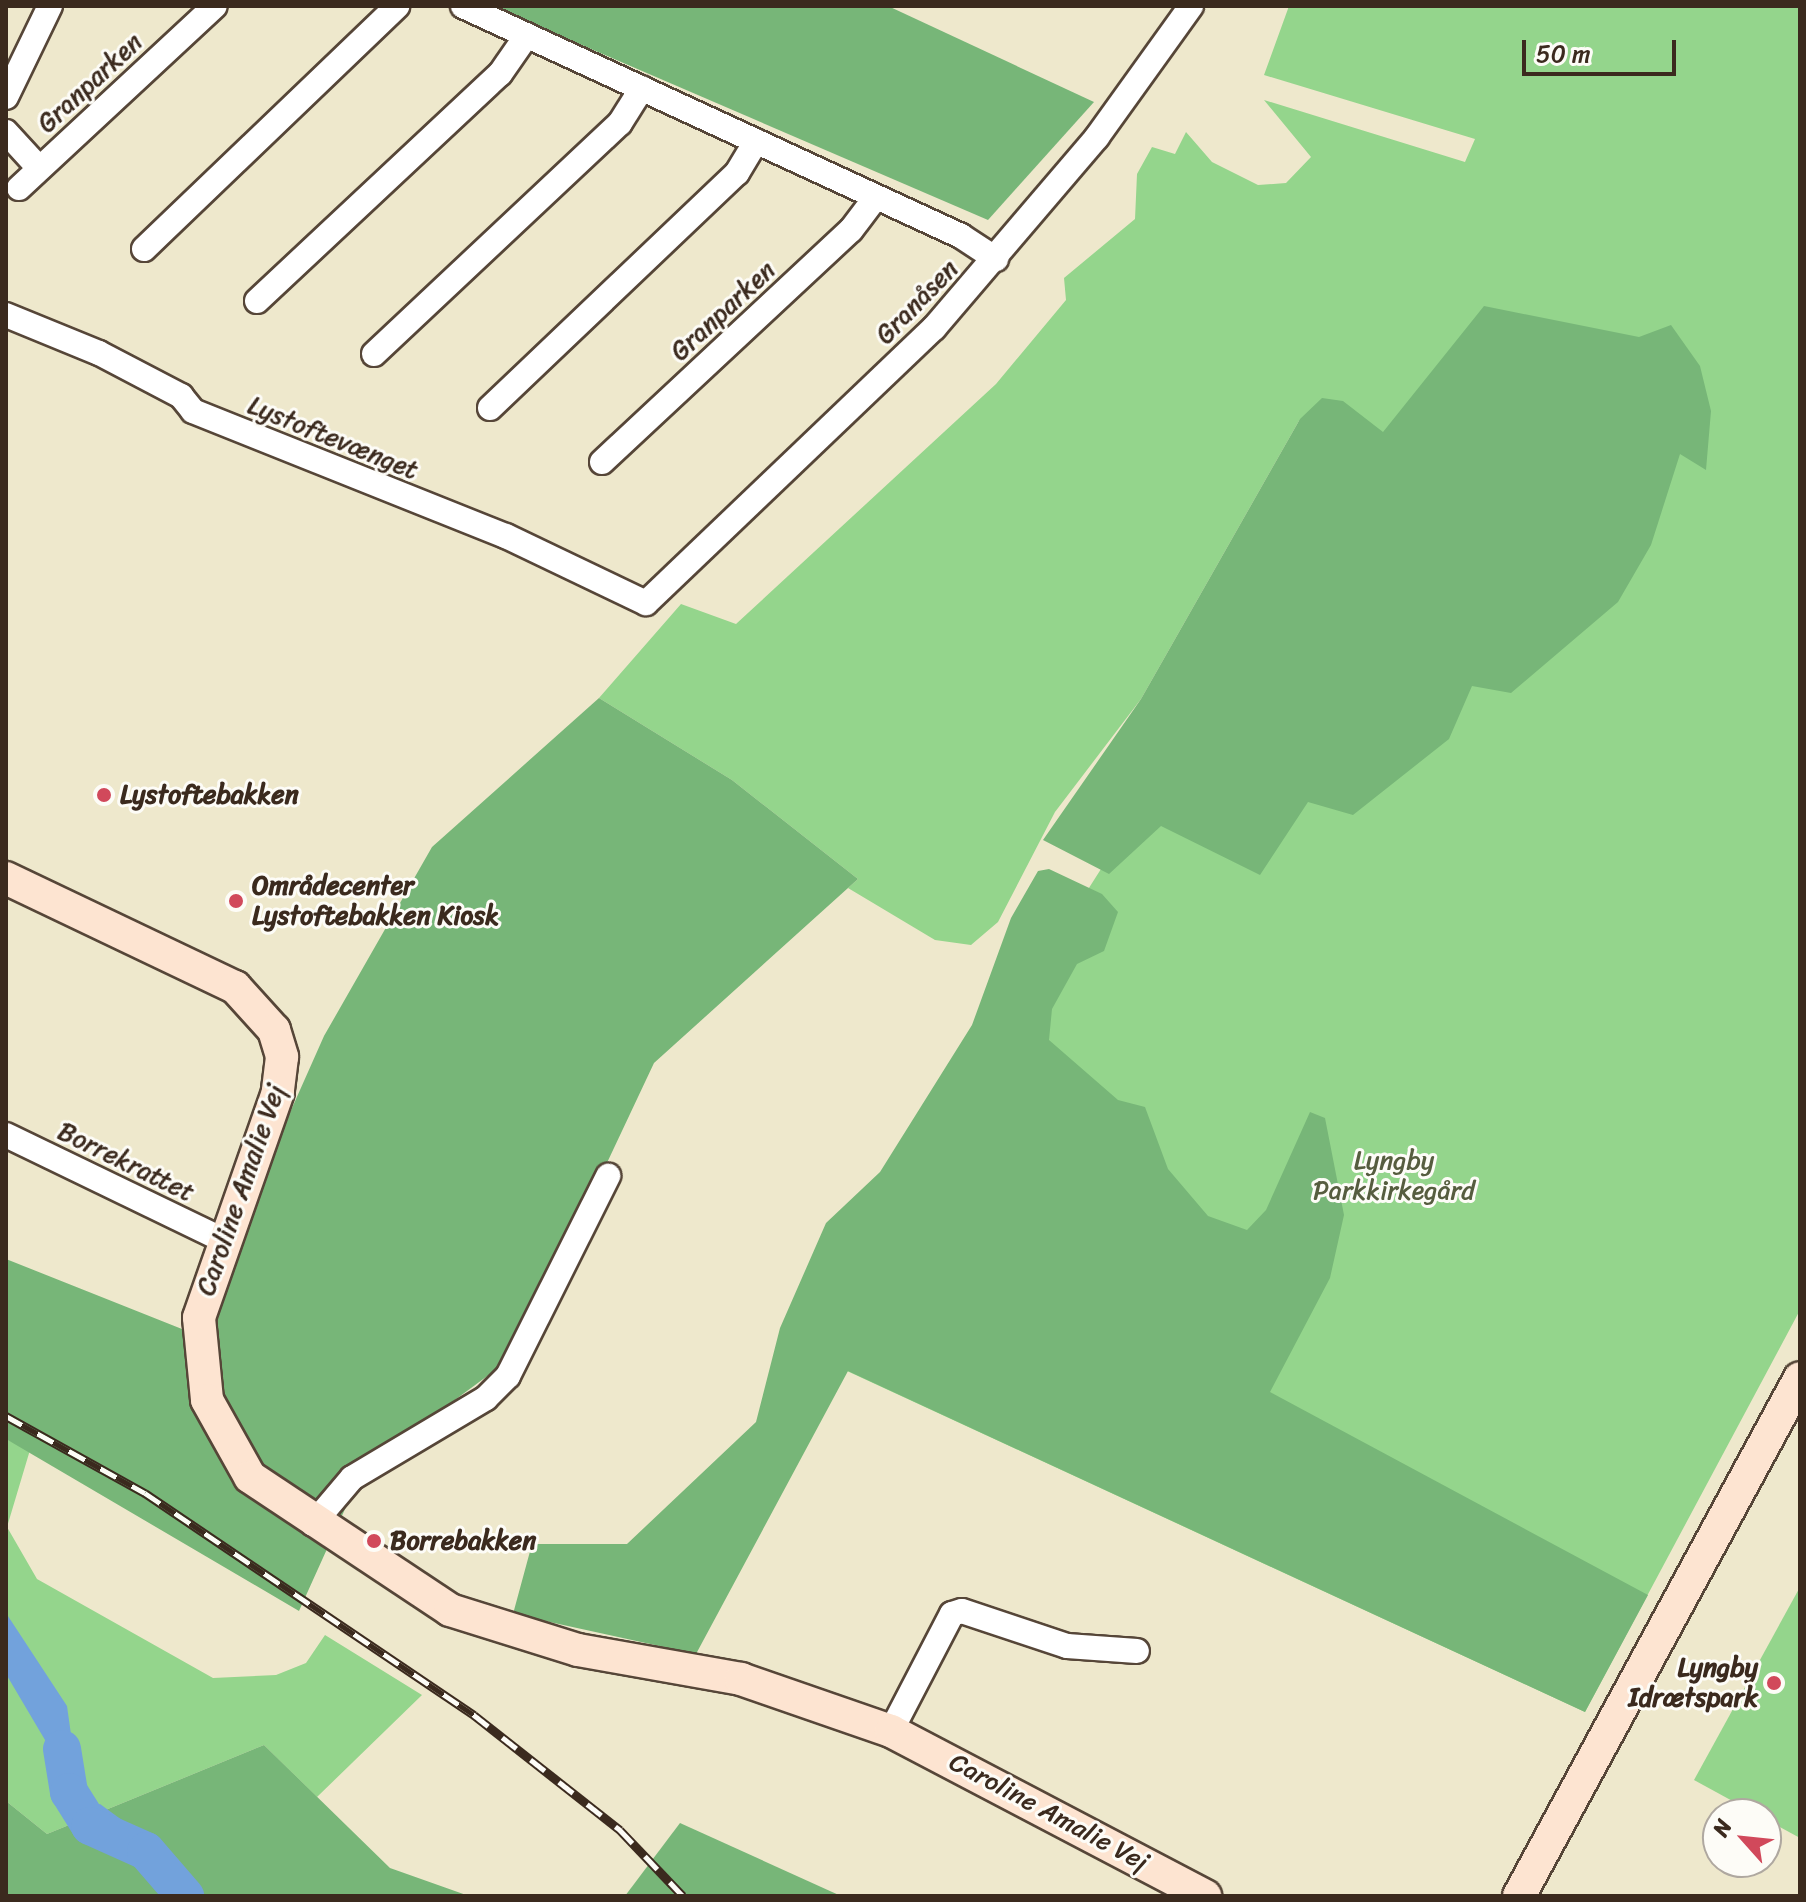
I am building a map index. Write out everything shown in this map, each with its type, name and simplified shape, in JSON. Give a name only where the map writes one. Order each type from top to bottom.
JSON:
[{"type":"street","name":"Granparken","points":[[6,97],[50,6]]},
{"type":"street","name":"Granparken","points":[[19,188],[215,6]]},
{"type":"street","points":[[144,249],[397,6]]},
{"type":"street","points":[[463,6],[876,197],[996,259]]},
{"type":"street","name":"Granåsen","points":[[646,603],[934,328],[996,259],[1191,6]]},
{"type":"street","points":[[257,301],[500,74],[527,35]]},
{"type":"street","points":[[374,354],[620,123],[642,88]]},
{"type":"street","name":"Granparken","points":[[6,132],[39,168]]},
{"type":"street","points":[[490,408],[737,173],[756,141]]},
{"type":"street","name":"Granparken","points":[[602,462],[851,230],[876,197]]},
{"type":"street","name":"Lystoftevænget","points":[[6,315],[99,353],[181,396],[193,411],[506,536],[646,603]]},
{"type":"street","name":"Caroline Amalie Vej","points":[[6,878],[235,987],[274,1030],[282,1057],[278,1092],[223,1240],[199,1318],[207,1400],[250,1477],[313,1524],[432,1600],[514,1634],[741,1679],[891,1731],[1205,1896]]},
{"type":"street","name":"Borrekrattet","points":[[6,1135],[223,1240]]},
{"type":"street","points":[[313,1524],[352,1478],[486,1398],[508,1376],[608,1176]]},
{"type":"street","points":[[1519,1896],[1800,1378]]},
{"type":"street","points":[[891,1731],[952,1614],[962,1611],[1067,1646],[1137,1651]]},
{"type":"green space","points":[[491,6],[888,6],[1094,102],[988,220]]},
{"type":"green space","name":"Lyngby Parkkirkegård","points":[[1289,6],[1800,6],[1800,1310],[1585,1712],[847,1371],[1059,935],[1150,792],[1300,419],[1141,699],[1055,812],[998,922],[971,945],[935,940],[848,888],[858,879],[732,780],[599,698],[681,604],[736,624],[996,384],[1066,300],[1064,278],[1135,219],[1137,174],[1152,147],[1175,154],[1186,132],[1212,162],[1258,185],[1286,183],[1311,157],[1264,100],[1465,162],[1475,139],[1264,75]]},
{"type":"green space","points":[[1484,306],[1639,337],[1671,325],[1700,366],[1711,411],[1706,470],[1680,454],[1651,545],[1618,602],[1511,693],[1472,686],[1449,739],[1353,815],[1308,802],[1260,875],[1161,826],[1109,874],[1043,840],[1141,699],[1300,419],[1322,398],[1343,401],[1383,432]]},
{"type":"green space","points":[[599,698],[732,780],[858,879],[654,1063],[517,1354],[364,1467],[299,1611],[6,1439],[6,1259],[192,1333],[324,1036],[432,847]]},
{"type":"green space","points":[[1049,869],[1102,894],[1118,912],[1104,951],[1077,964],[1052,1009],[1049,1040],[1118,1100],[1145,1107],[1168,1169],[1208,1216],[1247,1230],[1266,1210],[1310,1112],[1325,1118],[1344,1215],[1330,1278],[1270,1392],[1648,1595],[1585,1712],[848,1371],[696,1654],[513,1614],[532,1544],[627,1544],[756,1422],[780,1328],[826,1223],[880,1172],[972,1025],[1011,918],[1038,871]]},
{"type":"green space","points":[[6,1439],[30,1450],[7,1527],[37,1579],[213,1678],[276,1675],[306,1663],[325,1635],[422,1695],[317,1797],[264,1745],[47,1834],[6,1801]]},
{"type":"green space","name":"Lyngby Idrætspark","points":[[1800,1587],[1800,1838],[1782,1828],[1782,1798],[1727,1798],[1694,1780]]},
{"type":"green space","points":[[264,1745],[390,1868],[469,1896],[6,1896],[6,1801],[47,1834]]},
{"type":"green space","points":[[680,1823],[841,1896],[625,1896]]},
{"type":"water","points":[[6,1613],[67,1706],[76,1770],[90,1793],[63,1805],[45,1740],[6,1674]]},
{"type":"water","points":[[100,1804],[163,1850],[204,1896],[160,1896],[138,1868],[82,1839],[67,1817]]},
{"type":"waterway","points":[[62,1749],[69,1792],[90,1826],[146,1851],[185,1896]]},
{"type":"railway","points":[[6,1416],[145,1493],[474,1715],[620,1830],[683,1896]]},
{"type":"place","name":"Lystoftebakken","points":[[104,795]]},
{"type":"place","name":"Områdecenter Lystoftebakken Kiosk","points":[[236,901]]},
{"type":"place","name":"Borrebakken","points":[[374,1541]]},
{"type":"place","name":"Lyngby Idrætspark","points":[[1774,1683]]}]
